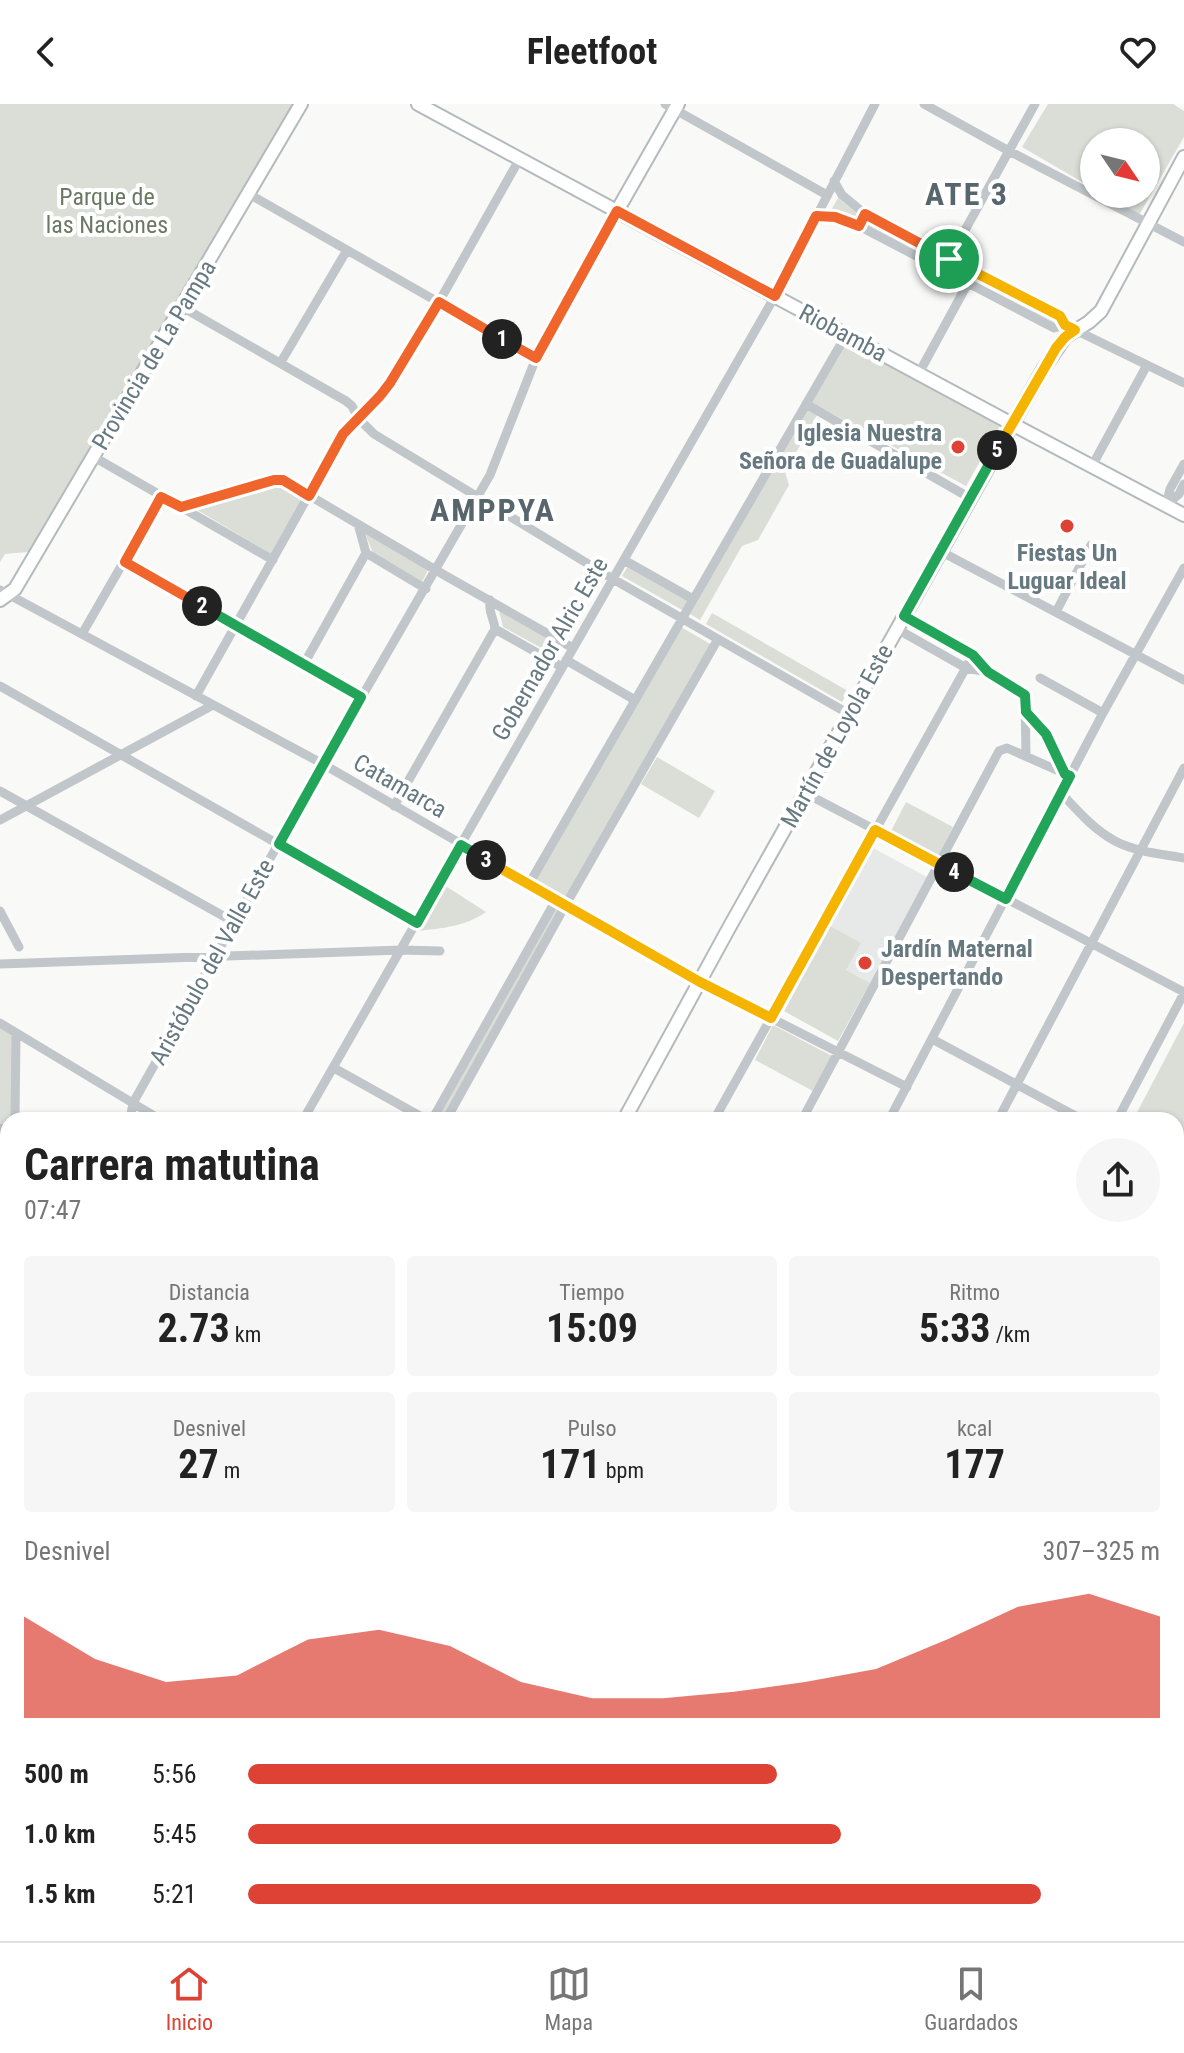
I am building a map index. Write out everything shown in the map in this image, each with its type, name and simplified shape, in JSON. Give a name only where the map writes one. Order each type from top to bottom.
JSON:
[{"type":"main road","name":"Provincia de La Pampa","points":[[3,595],[15,589],[301,104]]},
{"type":"main road","name":"Riobamba","points":[[418,104],[1184,515]]},
{"type":"main road","name":"Aristóbulo del Valle Este","points":[[617,211],[673,106]]},
{"type":"main road","name":"Martín de Loyola Este","points":[[628,1112],[1056,348],[1070,328],[1089,322],[1101,311],[1184,157]]},
{"type":"street","name":"Gobernador Alric Este","points":[[308,1112],[775,296],[875,104]]},
{"type":"street","points":[[924,104],[1184,242]]},
{"type":"street","points":[[949,259],[1035,104]]},
{"type":"street","points":[[673,106],[827,195]]},
{"type":"street","points":[[196,696],[343,434],[390,383],[520,158]]},
{"type":"street","points":[[834,181],[842,195],[865,214],[1060,316],[1070,328],[1184,383]]},
{"type":"street","points":[[249,194],[536,358]]},
{"type":"street","name":"Aristóbulo del Valle Este","points":[[131,1112],[133,1103],[323,764],[478,498],[536,358],[617,211]]},
{"type":"street","points":[[859,226],[865,214]]},
{"type":"street","points":[[816,216],[835,217],[859,226],[1054,328],[1070,328]]},
{"type":"street","points":[[281,362],[347,250]]},
{"type":"street","points":[[919,373],[968,283]]},
{"type":"street","points":[[182,307],[346,401],[374,434],[478,498],[681,619],[849,714]]},
{"type":"street","points":[[529,884],[846,335]]},
{"type":"street","points":[[1092,466],[1147,365]]},
{"type":"street","points":[[806,404],[970,498]]},
{"type":"street","points":[[94,457],[273,560]]},
{"type":"street","points":[[1166,505],[1170,489],[1184,464]]},
{"type":"street","points":[[181,507],[283,480],[573,648]]},
{"type":"street","points":[[1166,505],[1179,494],[1184,484]]},
{"type":"street","points":[[82,634],[161,497]]},
{"type":"street","points":[[358,524],[366,553],[426,589]]},
{"type":"street","points":[[1056,612],[1091,545]]},
{"type":"street","points":[[940,551],[1184,680]]},
{"type":"street","points":[[304,664],[366,553]]},
{"type":"street","points":[[624,560],[693,599]]},
{"type":"street","points":[[125,562],[361,697]]},
{"type":"street","points":[[893,1112],[1068,775],[1184,568]]},
{"type":"street","name":"Catamarca","points":[[3,595],[82,634],[323,764],[700,982],[907,1087]]},
{"type":"street","points":[[394,806],[495,629],[489,610],[490,600]]},
{"type":"street","points":[[904,616],[973,655],[988,672],[1025,695],[1026,756]]},
{"type":"street","points":[[495,629],[635,700]]},
{"type":"street","points":[[897,629],[966,668],[988,672]]},
{"type":"street","points":[[450,1112],[718,639]]},
{"type":"street","points":[[718,1112],[973,655]]},
{"type":"street","points":[[1040,678],[1103,713]]},
{"type":"street","points":[[0,686],[417,923]]},
{"type":"street","points":[[0,820],[213,705]]},
{"type":"street","points":[[1026,712],[1046,734],[1068,775]]},
{"type":"street","points":[[806,1112],[999,751],[1007,748],[1068,775]]},
{"type":"street","points":[[1002,1112],[1184,768]]},
{"type":"street","points":[[0,791],[234,922]]},
{"type":"street","points":[[805,793],[1184,992],[1121,1112]]},
{"type":"street","points":[[1061,793],[1108,837],[1141,850],[1184,858]]},
{"type":"street","points":[[434,1112],[556,900]]},
{"type":"street","points":[[0,911],[19,947]]},
{"type":"street","points":[[0,964],[440,951]]},
{"type":"street","points":[[0,1023],[148,1112]]},
{"type":"street","points":[[15,1112],[16,1033]]},
{"type":"street","points":[[932,1039],[1068,1112]]},
{"type":"street","points":[[334,1068],[414,1112]]},
{"type":"shaded area","points":[[873,848],[927,877],[870,983],[846,970],[830,926]]},
{"type":"green space","name":"Parque de las Naciones","points":[[0,104],[294,104],[28,552],[5,554],[0,562]]},
{"type":"green space","points":[[1048,104],[1173,104],[1184,111],[1184,137],[1160,179],[1160,128],[1080,128],[1080,181],[1022,147]]},
{"type":"green space","points":[[838,198],[860,216],[858,220],[830,212]]},
{"type":"green space","points":[[1127,208],[1143,208],[1139,215]]},
{"type":"green space","points":[[867,219],[1056,320],[1056,324],[864,224]]},
{"type":"green space","points":[[847,337],[1001,424],[966,486],[811,402]]},
{"type":"green space","points":[[807,409],[817,415],[785,472],[789,485],[758,540],[742,546],[700,620],[690,614]]},
{"type":"green space","points":[[283,483],[304,496],[271,554],[194,508]]},
{"type":"green space","points":[[364,531],[428,570],[422,582],[373,553]]},
{"type":"green space","points":[[628,566],[690,601],[684,611],[622,576]]},
{"type":"green space","points":[[499,611],[562,646],[556,656],[503,627]]},
{"type":"green space","points":[[712,613],[848,691],[842,702],[706,624]]},
{"type":"green space","points":[[681,627],[712,645],[566,898],[535,881]]},
{"type":"green space","points":[[657,757],[715,791],[699,818],[641,784]]},
{"type":"green space","points":[[906,802],[953,827],[937,858],[890,833]]},
{"type":"green space","points":[[444,885],[486,912],[461,924],[417,931]]},
{"type":"green space","points":[[556,906],[560,909],[447,1112],[440,1112]]},
{"type":"green space","points":[[830,926],[861,943],[846,970],[870,983],[838,1041],[784,1011]]},
{"type":"green space","points":[[1184,1023],[1184,1112],[1137,1112]]},
{"type":"green space","points":[[773,1025],[832,1056],[813,1091],[755,1060]]},
{"type":"green space","points":[[0,1026],[13,1034],[12,1112],[0,1112]]},
{"type":"place","name":"Iglesia Nuestra Señora de Guadalupe","points":[[958,447]]},
{"type":"place","name":"Fiestas Un Luguar Ideal","points":[[1067,526]]},
{"type":"place","name":"Jardín Maternal Despertando","points":[[865,963]]},
{"type":"district","name":"ATE 3","points":[[967,194]]},
{"type":"district","name":"AMPPYA","points":[[493,510]]},
{"type":"route","points":[[617,211],[775,296],[816,216],[835,217],[859,226],[865,214],[949,259],[1060,316],[1065,325],[1075,330],[1056,348],[1044,368],[904,616],[973,655],[988,672],[1025,695],[1026,712],[1046,734],[1065,774],[1070,776],[1006,899],[875,830],[771,1018],[700,982],[461,845],[417,923],[279,844],[361,697],[125,562],[161,497],[181,507],[274,480],[283,480],[309,496],[343,434],[390,383],[439,302],[536,358],[617,211]]}]
